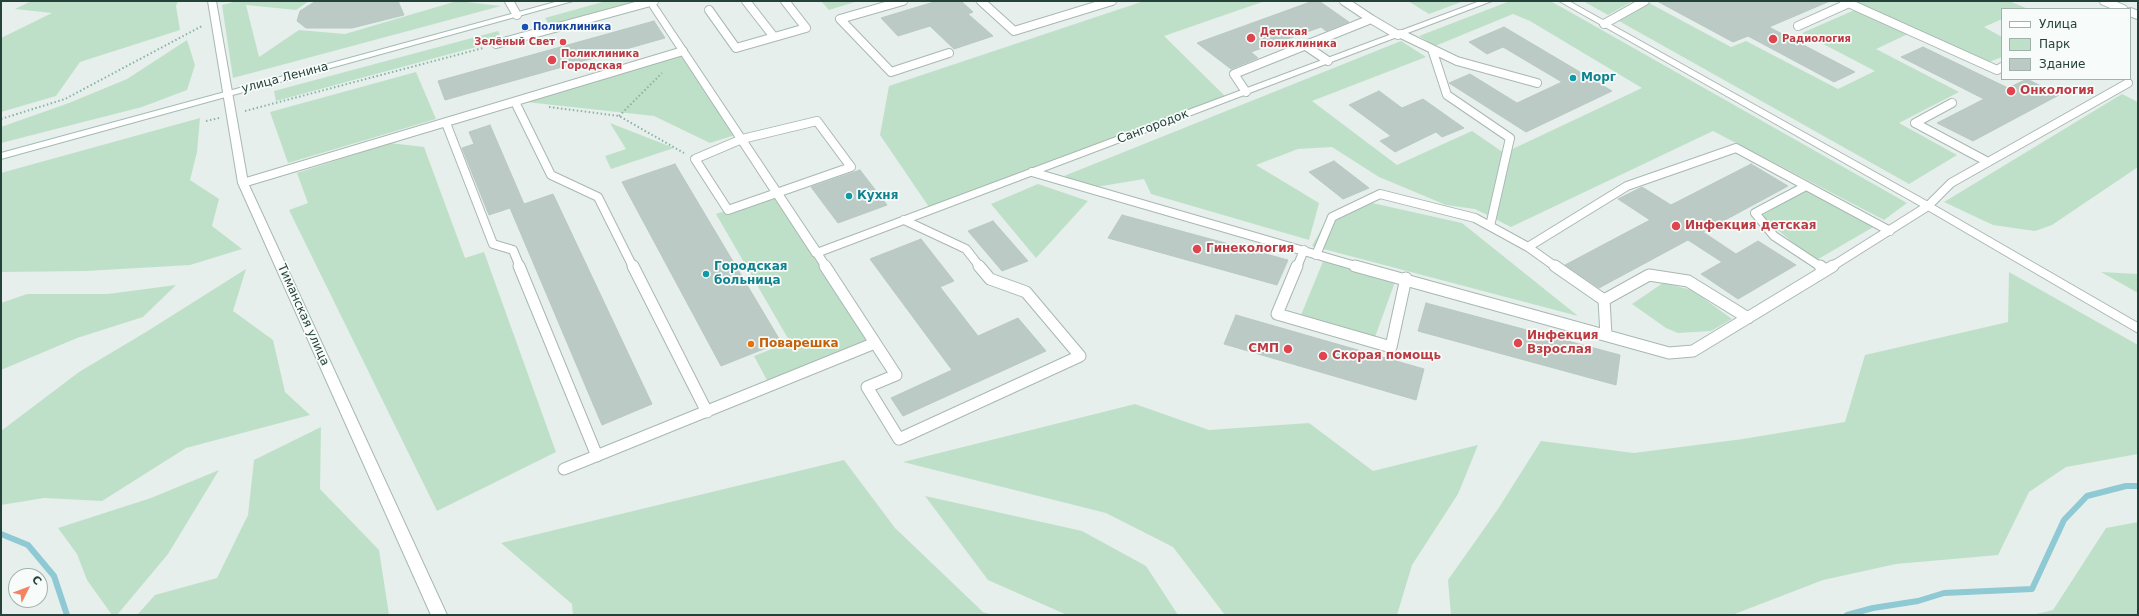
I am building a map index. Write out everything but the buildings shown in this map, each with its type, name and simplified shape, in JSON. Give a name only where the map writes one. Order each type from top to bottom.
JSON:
[{"type":"street","name":"Тиманская улица","points":[[213,1],[243,183],[439,615]]},
{"type":"street","name":"улица Ленина","points":[[1,156],[569,1]]},
{"type":"street","points":[[651,1],[817,253]]},
{"type":"street","name":"Сангородок","points":[[817,253],[1488,1]]},
{"type":"street","points":[[1563,1],[1928,206],[2138,329]]},
{"type":"lane","points":[[509,1],[517,15]]},
{"type":"lane","points":[[496,44],[651,1]]},
{"type":"lane","points":[[746,1],[774,37]]},
{"type":"lane","points":[[709,10],[736,48],[806,28],[786,1]]},
{"type":"lane","points":[[903,1],[840,19],[891,72],[949,53]]},
{"type":"lane","points":[[981,1],[1014,31],[1112,1]]},
{"type":"lane","points":[[1344,1],[1399,34],[1457,61],[1537,82]]},
{"type":"lane","points":[[1604,24],[1645,1]]},
{"type":"lane","points":[[2104,1],[2121,8]]},
{"type":"lane","points":[[1798,26],[1847,2],[1997,70],[2001,68]]},
{"type":"lane","points":[[1246,92],[1234,74],[1372,19]]},
{"type":"lane","points":[[1306,46],[1328,61]]},
{"type":"lane","points":[[1432,49],[1447,95],[1510,138],[1490,226]]},
{"type":"lane","points":[[243,183],[683,51]]},
{"type":"lane","points":[[1032,172],[1304,250],[1316,255],[1406,278],[1669,353],[1693,351],[1890,231],[1928,206],[1951,183],[2128,83],[2121,80]]},
{"type":"lane","points":[[515,102],[551,176],[598,197],[707,412]]},
{"type":"lane","points":[[1952,103],[1915,123],[1988,162]]},
{"type":"lane","points":[[817,121],[851,167],[728,210],[695,159],[742,139],[817,121]]},
{"type":"lane","points":[[446,123],[493,244],[513,250],[596,456]]},
{"type":"lane","points":[[1528,247],[1628,186],[1736,148],[1890,231]]},
{"type":"lane","points":[[1806,186],[1755,213],[1774,236],[1826,270]]},
{"type":"lane","points":[[1316,255],[1332,217],[1380,194],[1475,218],[1528,247],[1604,300]]},
{"type":"lane","points":[[817,253],[896,375],[867,387],[900,439],[1080,356],[1026,292],[990,279],[966,249],[904,220]]},
{"type":"lane","points":[[1304,250],[1277,314],[1391,347],[1406,278]]},
{"type":"lane","points":[[1604,300],[1649,275],[1688,281],[1748,318]]},
{"type":"lane","points":[[1604,300],[1606,335]]},
{"type":"lane","points":[[564,470],[875,343]]},
{"type":"path","points":[[1,119],[65,99],[215,19]]},
{"type":"path","points":[[206,122],[496,44]]},
{"type":"path","points":[[619,116],[683,51]]},
{"type":"path","points":[[545,106],[619,116],[695,159]]},
{"type":"green space","points":[[31,1],[178,1],[176,6],[180,30],[80,62],[56,96],[1,112],[1,38],[52,13],[15,9]]},
{"type":"green space","points":[[237,1],[309,1],[296,10],[246,5],[259,57],[299,30],[345,34],[457,1],[501,6],[233,78],[222,5]]},
{"type":"green space","points":[[606,1],[633,1],[634,3],[550,26],[545,18]]},
{"type":"green space","points":[[821,1],[858,1],[829,10]]},
{"type":"green space","points":[[1144,1],[1265,1],[1164,36],[1227,98],[931,210],[880,135],[889,86]]},
{"type":"green space","points":[[1408,1],[1464,1],[1429,14]]},
{"type":"green space","points":[[1510,1],[1550,1],[1907,203],[1884,220],[1713,131],[1511,227],[1475,209],[1446,205],[1379,177],[1332,147],[1298,149],[1256,165],[1319,203],[1309,240],[1151,194],[1144,179],[1090,188],[1064,176],[1401,41],[1426,57],[1312,101],[1397,165],[1472,131],[1504,153],[1642,88],[1530,21],[1513,14],[1435,46],[1419,36]]},
{"type":"green space","points":[[1583,1],[1633,1],[1608,15]]},
{"type":"green space","points":[[1853,1],[2009,1],[2026,8],[2001,8],[2001,19],[1984,27],[2001,36],[2001,57],[1989,62]]},
{"type":"green space","points":[[1649,3],[1731,47],[1746,41],[1838,89],[1875,71],[1802,33],[1857,9],[1910,33],[1876,49],[1959,92],[1899,123],[1957,155],[1909,184],[1619,21]]},
{"type":"green space","points":[[498,31],[502,40],[276,101],[274,91]]},
{"type":"green space","points":[[187,40],[195,65],[187,90],[142,107],[1,143],[1,127],[69,103],[127,79]]},
{"type":"green space","points":[[681,54],[735,135],[710,143],[654,116],[526,102]]},
{"type":"green space","points":[[416,72],[436,119],[288,163],[270,112]]},
{"type":"green space","points":[[2122,94],[2138,102],[2138,167],[2052,225],[2035,231],[1993,225],[1944,202]]},
{"type":"green space","points":[[200,118],[197,152],[190,180],[219,199],[212,226],[242,249],[190,265],[86,271],[1,272],[1,173]]},
{"type":"green space","points":[[610,123],[674,148],[611,169],[605,156],[626,149]]},
{"type":"green space","points":[[390,143],[424,147],[465,258],[484,252],[556,452],[437,511],[289,210],[308,203],[297,173]]},
{"type":"green space","points":[[1038,184],[1088,201],[1036,258],[991,204]]},
{"type":"green space","points":[[1808,189],[1875,226],[1815,261],[1761,216]]},
{"type":"green space","points":[[775,194],[871,343],[769,384],[754,356],[790,342],[716,214]]},
{"type":"green space","points":[[1363,201],[1462,223],[1578,316],[1312,246],[1327,219]]},
{"type":"green space","points":[[1324,259],[1396,279],[1375,337],[1301,315]]},
{"type":"green space","points":[[246,269],[233,311],[273,340],[285,392],[310,415],[186,448],[102,501],[44,498],[1,505],[1,431],[79,372]]},
{"type":"green space","points":[[2009,272],[2138,345],[2138,454],[2066,467],[2029,492],[1998,555],[1896,564],[1823,580],[1732,615],[1451,615],[1448,580],[1498,509],[1541,441],[1634,453],[1743,439],[1845,422],[1865,355],[2008,322]]},
{"type":"green space","points":[[2101,272],[2138,274],[2138,293]]},
{"type":"green space","points":[[1663,283],[1692,290],[1732,319],[1711,331],[1678,333],[1666,328],[1632,304]]},
{"type":"green space","points":[[176,285],[143,317],[77,338],[1,370],[1,303],[27,294],[108,294]]},
{"type":"green space","points":[[1135,404],[1209,430],[1309,423],[1373,471],[1478,445],[1458,494],[1412,565],[1397,615],[1225,615],[1173,547],[1106,513],[903,462]]},
{"type":"green space","points":[[321,427],[320,489],[379,550],[389,615],[137,615],[155,595],[217,578],[248,515],[254,460]]},
{"type":"green space","points":[[844,460],[895,528],[983,612],[993,615],[573,615],[572,604],[501,543]]},
{"type":"green space","points":[[219,470],[168,554],[117,615],[112,615],[87,580],[77,554],[58,528],[151,498]]},
{"type":"green space","points":[[925,496],[1082,531],[1146,566],[1178,615],[1067,615],[988,580]]},
{"type":"green space","points":[[2138,522],[2138,615],[2032,615],[2053,610],[2106,528]]},
{"type":"waterway","points":[[1847,615],[1873,608],[1918,601],[1944,593],[2032,589],[2064,520],[2087,496],[2126,486],[2138,486]]},
{"type":"waterway","points":[[1,534],[28,545],[54,576],[67,615]]},
{"type":"place","name":"Поликлиника","points":[[525,27]]},
{"type":"place","name":"Детская поликлиника","points":[[1251,38]]},
{"type":"place","name":"Радиология","points":[[1773,39]]},
{"type":"place","name":"Зелёный Свет","points":[[563,42]]},
{"type":"place","name":"Поликлиника Городская","points":[[552,60]]},
{"type":"place","name":"Морг","points":[[1573,78]]},
{"type":"place","name":"Онкология","points":[[2011,91]]},
{"type":"place","name":"Кухня","points":[[849,196]]},
{"type":"place","name":"Инфекция детская","points":[[1676,226]]},
{"type":"place","name":"Гинекология","points":[[1197,249]]},
{"type":"place","name":"Городская больница","points":[[706,274]]},
{"type":"place","name":"Инфекция Взрослая","points":[[1518,343]]},
{"type":"place","name":"Поварешка","points":[[751,344]]},
{"type":"place","name":"СМП","points":[[1288,349]]},
{"type":"place","name":"Скорая помощь","points":[[1323,356]]}]
